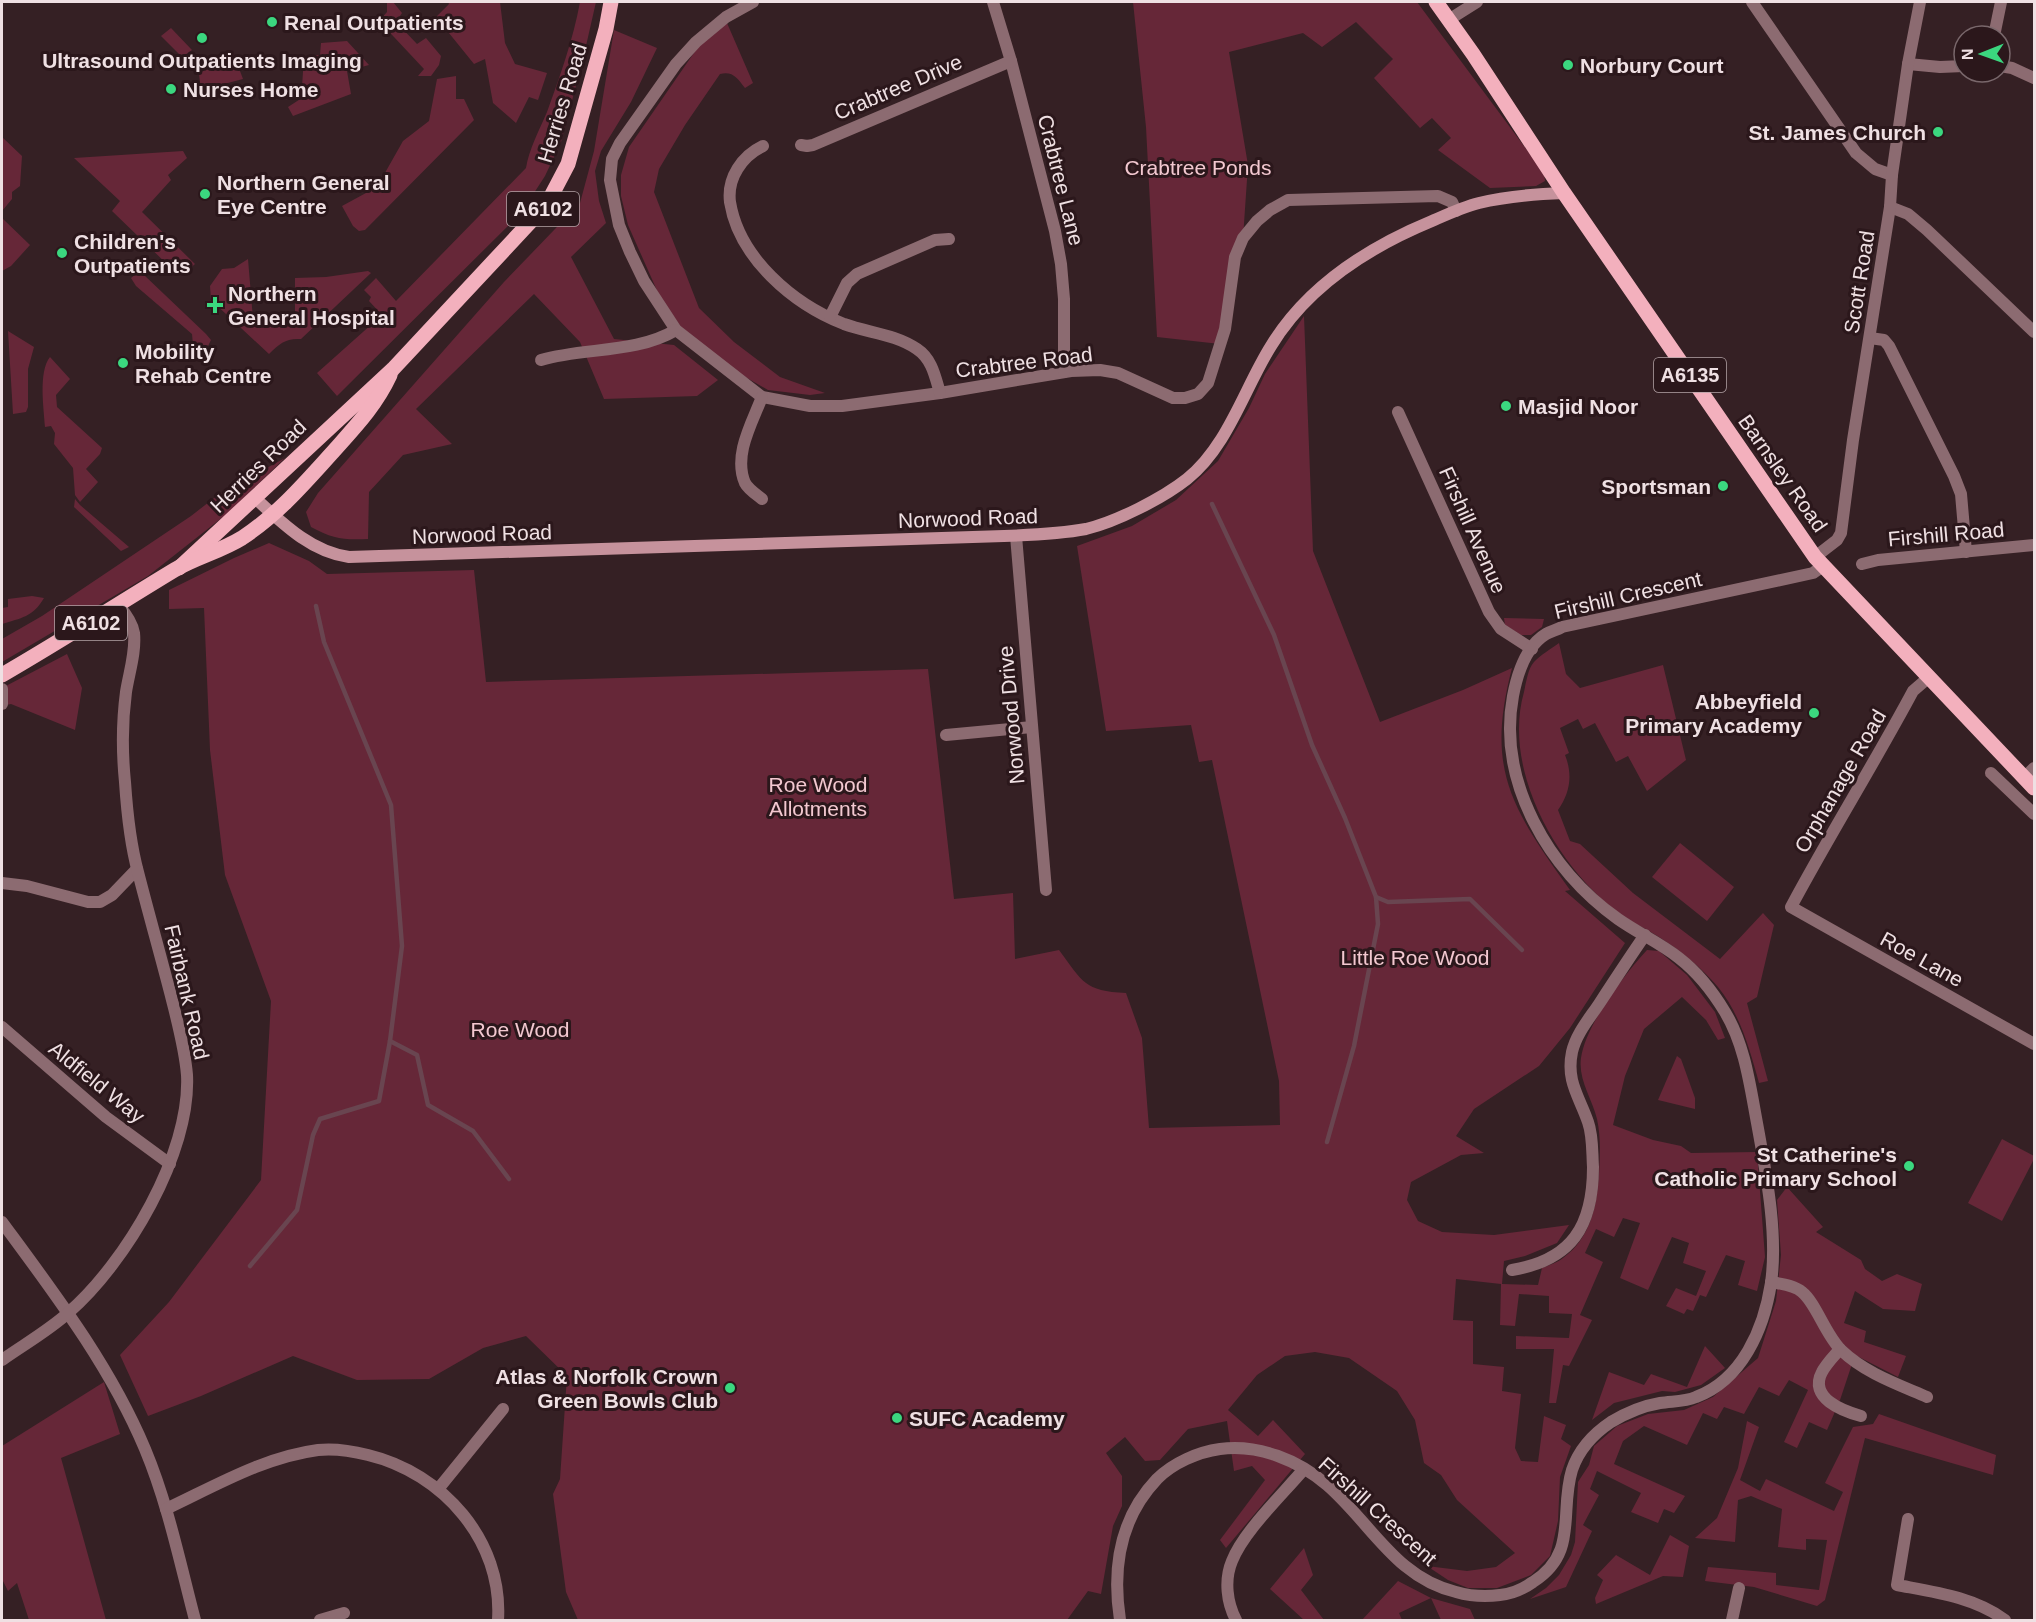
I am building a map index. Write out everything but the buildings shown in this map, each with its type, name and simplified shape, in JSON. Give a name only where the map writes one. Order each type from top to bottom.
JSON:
[{"type":"main road","name":"Herries Road","points":[[179,568],[393,369],[547,204],[568,164],[606,29],[611,2]]},
{"type":"main road","name":"Barnsley Road","points":[[1436,2],[1450,19],[1564,193],[1819,561],[1928,678],[2031,778]]},
{"type":"main road","name":"Herries Road","points":[[2,675],[179,568],[241,539],[273,515],[312,475],[379,398],[393,369]]},
{"type":"street","name":"Crabtree Road","points":[[753,2],[726,17],[696,42],[676,64],[620,142],[612,159],[610,180],[619,225],[630,252],[644,281],[676,330],[762,397],[810,406],[842,406],[940,393],[1064,372],[1100,370],[1118,373],[1173,398],[1185,398],[1198,394],[1208,383],[1226,329],[1235,258],[1243,238],[1270,210],[1288,200],[1438,196],[1452,202],[1456,211]]},
{"type":"street","name":"Crabtree Lane","points":[[993,2],[1011,61],[1055,231],[1064,299],[1064,372]]},
{"type":"street","points":[[1450,19],[1477,2]]},
{"type":"street","points":[[1752,2],[1856,153],[1875,169],[1892,175]]},
{"type":"street","name":"Scott Road","points":[[1819,561],[1841,533],[1853,440],[1890,207],[1892,175],[1908,64],[1920,2]]},
{"type":"street","points":[[1996,24],[2001,2]]},
{"type":"street","name":"Crabtree Drive","points":[[801,145],[813,145],[1011,61]]},
{"type":"street","points":[[1908,64],[1940,68],[1952,67]]},
{"type":"street","points":[[2012,68],[2028,73],[2034,78]]},
{"type":"street","points":[[763,146],[741,162],[733,177],[729,196],[741,238],[754,257],[769,274],[808,305],[830,317],[905,342],[920,351],[928,359],[940,393]]},
{"type":"street","name":"Norwood Road","points":[[255,498],[303,539],[318,548],[349,557],[1016,536],[1056,534],[1088,528],[1118,518],[1155,499],[1188,478],[1208,458],[1221,439],[1272,344],[1287,323],[1322,285],[1371,250],[1389,240],[1477,203],[1503,198],[1564,193]]},
{"type":"street","points":[[1890,207],[1908,214],[1927,230],[2034,332]]},
{"type":"street","points":[[830,317],[843,290],[857,274],[935,240],[949,239]]},
{"type":"street","points":[[541,360],[651,341],[676,330]]},
{"type":"street","points":[[1870,338],[1884,340],[1889,346],[1954,476],[1960,494],[1966,552]]},
{"type":"street","points":[[762,397],[742,448],[741,459],[746,485],[762,499]]},
{"type":"street","name":"Firshill Avenue","points":[[1398,412],[1489,612],[1501,629],[1532,649]]},
{"type":"street","name":"Norwood Drive","points":[[1016,536],[1046,890]]},
{"type":"street","name":"Firshill Road","points":[[1862,564],[1878,560],[2034,545]]},
{"type":"street","name":"Firshill Crescent","points":[[1120,1620],[1117,1600],[1117,1567],[1124,1534],[1140,1499],[1166,1469],[1214,1449],[1238,1448],[1269,1453],[1304,1469],[1325,1483],[1387,1551],[1423,1581],[1438,1588],[1461,1594],[1483,1596],[1502,1595],[1521,1590],[1540,1578],[1554,1565],[1562,1549],[1566,1531],[1570,1477],[1585,1444],[1622,1415],[1640,1408],[1696,1397],[1714,1387],[1742,1361],[1762,1320],[1771,1282],[1773,1241],[1767,1181],[1751,1089],[1740,1046],[1728,1016],[1702,981],[1677,957],[1620,921],[1599,904],[1557,859],[1531,816],[1519,788],[1510,742],[1510,715],[1518,676],[1525,659],[1537,641],[1546,634],[1562,627],[1813,573],[1819,561]]},
{"type":"street","name":"Fairbank Road","points":[[2,1360],[68,1313],[103,1277],[152,1203],[181,1136],[187,1077],[180,1033],[137,869],[129,822],[122,742],[134,632],[129,619],[119,606]]},
{"type":"street","name":"Orphanage Road","points":[[1791,907],[1827,840],[1850,806],[1914,691],[1928,678]]},
{"type":"street","points":[[2,689],[2,704]]},
{"type":"street","points":[[946,735],[1032,727]]},
{"type":"street","points":[[1991,773],[2034,814]]},
{"type":"street","points":[[2,883],[27,886],[88,902],[100,902],[112,896],[137,869]]},
{"type":"street","name":"Roe Lane","points":[[1791,907],[2034,1044]]},
{"type":"street","points":[[1512,1270],[1536,1265],[1554,1257],[1570,1244],[1581,1229],[1589,1208],[1593,1183],[1592,1141],[1588,1122],[1573,1089],[1570,1071],[1572,1051],[1580,1032],[1645,935]]},
{"type":"street","name":"Aldfield Way","points":[[2,1027],[106,1117],[170,1164]]},
{"type":"street","points":[[2,1222],[68,1313],[102,1368],[144,1448],[166,1509],[195,1620]]},
{"type":"street","points":[[1771,1282],[1802,1291],[1826,1332],[1840,1349],[1861,1366],[1927,1397]]},
{"type":"street","points":[[1840,1349],[1822,1371],[1819,1380],[1820,1389],[1827,1400],[1839,1410],[1860,1416]]},
{"type":"street","points":[[439,1488],[503,1410]]},
{"type":"street","points":[[166,1509],[255,1467],[290,1455],[321,1449],[352,1451],[381,1458],[411,1470],[439,1488],[465,1516],[478,1536],[488,1560],[495,1585],[498,1620]]},
{"type":"street","points":[[1236,1620],[1228,1600],[1228,1573],[1231,1562],[1246,1538],[1304,1469]]},
{"type":"street","points":[[1908,1519],[1896,1585],[1975,1603],[2005,1620]]},
{"type":"street","points":[[1732,1620],[1739,1588]]},
{"type":"street","points":[[320,1620],[344,1613]]},
{"type":"green space","points":[[387,2],[393,2],[402,13],[396,22],[417,44],[426,38],[441,56],[439,65],[431,76],[418,76],[424,69],[379,21],[387,12]]},
{"type":"green space","points":[[448,2],[500,2],[505,43],[515,64],[547,73],[538,100],[529,97],[516,123],[493,103],[485,59],[474,64],[436,17],[449,4]]},
{"type":"green space","points":[[580,2],[596,2],[561,142],[545,176],[521,213],[337,396],[317,373],[382,315],[369,301],[371,297],[364,290],[376,278],[396,301],[526,168],[566,58]]},
{"type":"green space","name":"Crabtree Ponds","points":[[1133,2],[1417,2],[1544,173],[1545,181],[1536,186],[1490,188],[1438,150],[1451,138],[1432,118],[1420,128],[1374,78],[1393,59],[1356,22],[1322,47],[1303,33],[1229,52],[1248,165],[1243,238],[1220,344],[1157,337],[1146,127]]},
{"type":"green space","points":[[727,23],[753,83],[745,88],[732,74],[720,74],[685,125],[659,169],[654,192],[699,308],[734,342],[780,377],[825,393],[810,395],[768,390],[740,374],[681,327],[659,295],[628,225],[621,196],[621,175],[629,147],[698,47]]},
{"type":"green space","points":[[171,28],[192,50],[182,57],[161,36]]},
{"type":"green space","points":[[614,30],[657,48],[631,102],[601,151],[595,171],[599,201],[606,223],[571,257],[614,339],[674,345],[718,380],[697,396],[604,399],[580,342],[534,294],[416,409],[452,444],[403,455],[369,492],[368,539],[338,538],[311,527],[306,512],[318,493],[504,282],[580,203],[594,151]]},
{"type":"green space","points":[[347,41],[369,65],[347,71],[351,94],[293,116],[288,107],[305,96],[302,87],[304,56],[320,55],[321,43]]},
{"type":"green space","points":[[232,50],[243,79],[201,90],[199,74]]},
{"type":"green space","points":[[456,76],[456,99],[464,99],[474,120],[365,230],[359,231],[353,226],[342,206],[377,187],[403,141],[429,121],[437,79]]},
{"type":"green space","points":[[2,137],[22,156],[20,186],[12,192],[12,199],[2,211]]},
{"type":"green space","points":[[183,151],[187,158],[168,175],[171,180],[142,212],[195,264],[181,270],[171,268],[112,211],[120,201],[74,158]]},
{"type":"green space","points":[[2,218],[30,245],[11,266],[2,271]]},
{"type":"green space","points":[[248,259],[253,319],[295,318],[295,278],[326,277],[368,271],[371,273],[301,339],[283,342],[269,354],[211,300],[210,286],[222,269],[234,268]]},
{"type":"green space","points":[[137,273],[144,275],[206,334],[211,340],[208,346],[199,350],[193,345],[192,334],[136,286],[131,278]]},
{"type":"green space","points":[[1304,316],[1313,551],[1380,722],[1463,690],[1512,668],[1504,704],[1502,735],[1503,762],[1509,787],[1533,835],[1570,890],[1565,891],[1625,943],[1570,1028],[1539,1066],[1474,1109],[1456,1136],[1484,1153],[1461,1155],[1411,1182],[1407,1200],[1418,1221],[1442,1232],[1494,1235],[1569,1225],[1557,1243],[1525,1256],[1504,1261],[1502,1284],[1538,1285],[1542,1268],[1558,1261],[1573,1250],[1591,1220],[1600,1160],[1600,1139],[1595,1111],[1582,1074],[1581,1058],[1584,1045],[1607,1001],[1647,950],[1659,951],[1687,975],[1715,1012],[1725,1038],[1718,1040],[1706,1020],[1682,997],[1644,1029],[1625,1076],[1613,1125],[1653,1140],[1681,1146],[1691,1153],[1757,1152],[1765,1257],[1757,1291],[1738,1285],[1745,1261],[1726,1255],[1706,1297],[1700,1295],[1693,1311],[1687,1309],[1684,1314],[1666,1306],[1676,1288],[1696,1296],[1706,1271],[1683,1263],[1689,1243],[1672,1237],[1648,1290],[1620,1278],[1640,1223],[1623,1218],[1614,1237],[1596,1229],[1585,1253],[1603,1262],[1580,1315],[1592,1320],[1569,1366],[1563,1365],[1556,1403],[1549,1403],[1554,1349],[1516,1349],[1516,1336],[1569,1338],[1572,1314],[1549,1313],[1549,1296],[1519,1294],[1515,1326],[1500,1325],[1501,1284],[1456,1279],[1453,1320],[1473,1321],[1473,1364],[1504,1367],[1502,1391],[1521,1394],[1515,1448],[1521,1461],[1538,1462],[1544,1416],[1566,1425],[1561,1439],[1571,1446],[1560,1477],[1558,1521],[1550,1556],[1531,1575],[1497,1588],[1468,1588],[1448,1580],[1427,1566],[1467,1571],[1496,1567],[1515,1553],[1457,1500],[1441,1475],[1424,1463],[1415,1420],[1397,1391],[1349,1358],[1315,1352],[1285,1356],[1257,1375],[1228,1410],[1258,1436],[1273,1420],[1305,1454],[1226,1548],[1220,1540],[1265,1480],[1252,1466],[1234,1471],[1227,1421],[1188,1429],[1160,1460],[1145,1461],[1125,1437],[1106,1453],[1122,1476],[1122,1506],[1113,1526],[1101,1594],[1088,1591],[1067,1620],[578,1620],[566,1592],[553,1494],[560,1479],[567,1376],[526,1336],[483,1348],[429,1379],[357,1380],[293,1356],[148,1416],[120,1355],[169,1302],[261,1180],[271,1001],[225,875],[210,750],[204,608],[169,609],[169,590],[269,543],[309,561],[327,574],[474,570],[486,682],[928,669],[954,899],[1013,893],[1015,959],[1059,950],[1086,983],[1101,990],[1126,993],[1142,1038],[1149,1128],[1280,1125],[1279,1081],[1212,760],[1199,762],[1191,725],[1106,731],[1077,546],[1132,526],[1176,500],[1218,461],[1249,408],[1265,374]]},
{"type":"green space","points":[[8,331],[34,347],[28,369],[28,407],[26,412],[13,414]]},
{"type":"green space","points":[[50,357],[70,379],[56,395],[57,407],[102,448],[100,454],[86,469],[98,482],[80,502],[75,495],[73,468],[54,444],[55,433],[51,426],[45,427],[43,381],[46,364]]},
{"type":"green space","points":[[285,458],[228,513],[148,576],[2,662],[2,639],[42,616],[191,516],[218,495]]},
{"type":"green space","points":[[75,499],[129,547],[121,551],[74,507]]},
{"type":"green space","points":[[32,596],[44,598],[31,613],[2,624],[2,608],[8,607],[8,599]]},
{"type":"green space","points":[[1504,618],[1544,619],[1542,627],[1531,635],[1521,635],[1505,625]]},
{"type":"green space","points":[[1559,643],[1566,674],[1580,688],[1663,665],[1686,760],[1647,791],[1628,756],[1616,762],[1595,723],[1583,729],[1578,719],[1560,728],[1569,753],[1565,755],[1569,770],[1569,784],[1558,810],[1570,841],[1580,844],[1633,893],[1720,959],[1763,913],[1774,925],[1757,997],[1747,1003],[1768,1081],[1759,1083],[1738,1021],[1718,987],[1683,954],[1621,915],[1594,892],[1573,868],[1539,813],[1528,783],[1521,752],[1519,722],[1530,668],[1539,657]]},
{"type":"green space","points":[[67,654],[82,688],[75,730],[11,704],[2,706],[2,688]]},
{"type":"green space","points":[[1680,843],[1734,887],[1707,921],[1652,877]]},
{"type":"green space","points":[[1677,1056],[1681,1059],[1695,1098],[1695,1109],[1658,1100]]},
{"type":"green space","points":[[2002,1139],[2034,1156],[2034,1159],[2002,1221],[1968,1203]]},
{"type":"green space","points":[[1787,1187],[1823,1227],[1816,1232],[1861,1260],[1865,1269],[1882,1281],[1897,1274],[1922,1284],[1915,1311],[1883,1309],[1855,1291],[1844,1323],[1866,1331],[1864,1342],[1906,1356],[1898,1377],[1855,1355],[1827,1430],[1809,1422],[1797,1448],[1784,1442],[1808,1390],[1789,1380],[1779,1396],[1759,1387],[1744,1414],[1724,1407],[1717,1419],[1703,1413],[1687,1445],[1644,1426],[1623,1441],[1614,1464],[1685,1496],[1674,1513],[1664,1509],[1658,1523],[1631,1512],[1641,1493],[1597,1471],[1590,1489],[1599,1495],[1583,1525],[1592,1531],[1566,1587],[1530,1599],[1559,1575],[1571,1555],[1575,1542],[1578,1482],[1589,1465],[1594,1446],[1617,1426],[1648,1414],[1684,1410],[1713,1397],[1758,1358],[1776,1301],[1781,1255],[1777,1200]]},
{"type":"green space","points":[[1705,1346],[1725,1368],[1701,1385],[1675,1392],[1662,1391],[1614,1403],[1592,1420],[1609,1372],[1644,1385],[1651,1374],[1687,1387]]},
{"type":"green space","points":[[104,1382],[120,1434],[61,1458],[106,1620],[29,1620],[17,1583],[8,1591],[2,1579],[2,1446]]},
{"type":"green space","points":[[1879,1414],[1996,1455],[1993,1475],[1865,1438],[1825,1600],[1817,1606],[1754,1587],[1705,1581],[1708,1567],[1776,1573],[1776,1585],[1819,1590],[1827,1540],[1806,1539],[1806,1550],[1778,1547],[1782,1509],[1751,1496],[1738,1500],[1735,1542],[1695,1538],[1717,1518],[1738,1468],[1747,1421],[1759,1427],[1740,1480],[1760,1491],[1766,1479],[1834,1511],[1843,1492],[1825,1483],[1853,1427],[1873,1424]]},
{"type":"green space","points":[[1670,1535],[1689,1546],[1683,1577],[1663,1576],[1596,1604],[1595,1598],[1603,1580],[1597,1575],[1616,1555],[1650,1575]]},
{"type":"green space","points":[[1304,1548],[1313,1575],[1301,1590],[1324,1620],[1304,1620],[1270,1589]]},
{"type":"green space","points":[[1398,1581],[1431,1598],[1399,1613],[1402,1620],[1362,1620]]},
{"type":"green space","points":[[1431,1598],[1470,1609],[1475,1620],[1441,1620]]},
{"type":"waterway","points":[[1212,504],[1274,635],[1312,745],[1345,818],[1376,897],[1378,924],[1354,1046],[1327,1142]]},
{"type":"waterway","points":[[250,1266],[297,1210],[313,1135],[320,1119],[379,1101],[390,1041],[402,946],[391,805],[324,642],[316,606]]},
{"type":"waterway","points":[[1376,897],[1388,902],[1470,899],[1522,950]]},
{"type":"waterway","points":[[390,1041],[417,1055],[428,1105],[473,1131],[509,1179]]},
{"type":"place","name":"Renal Outpatients","points":[[272,22]]},
{"type":"place","name":"Ultrasound Outpatients Imaging","points":[[202,38]]},
{"type":"place","name":"Norbury Court","points":[[1568,65]]},
{"type":"place","name":"Nurses Home","points":[[171,89]]},
{"type":"place","name":"St. James Church","points":[[1938,132]]},
{"type":"place","name":"Northern General Eye Centre","points":[[205,194]]},
{"type":"place","name":"Children's Outpatients","points":[[62,253]]},
{"type":"place","name":"Northern General Hospital","points":[[215,305]]},
{"type":"place","name":"Mobility Rehab Centre","points":[[123,363]]},
{"type":"place","name":"Masjid Noor","points":[[1506,406]]},
{"type":"place","name":"Sportsman","points":[[1723,486]]},
{"type":"place","name":"Abbeyfield Primary Academy","points":[[1814,713]]},
{"type":"place","name":"St Catherine's Catholic Primary School","points":[[1909,1166]]},
{"type":"place","name":"Atlas & Norfolk Crown Green Bowls Club","points":[[730,1388]]},
{"type":"place","name":"SUFC Academy","points":[[897,1418]]},
{"type":"park label","name":"Roe Wood Allotments","points":[[818,796]]},
{"type":"park label","name":"Little Roe Wood","points":[[1415,957]]},
{"type":"park label","name":"Roe Wood","points":[[520,1029]]}]
